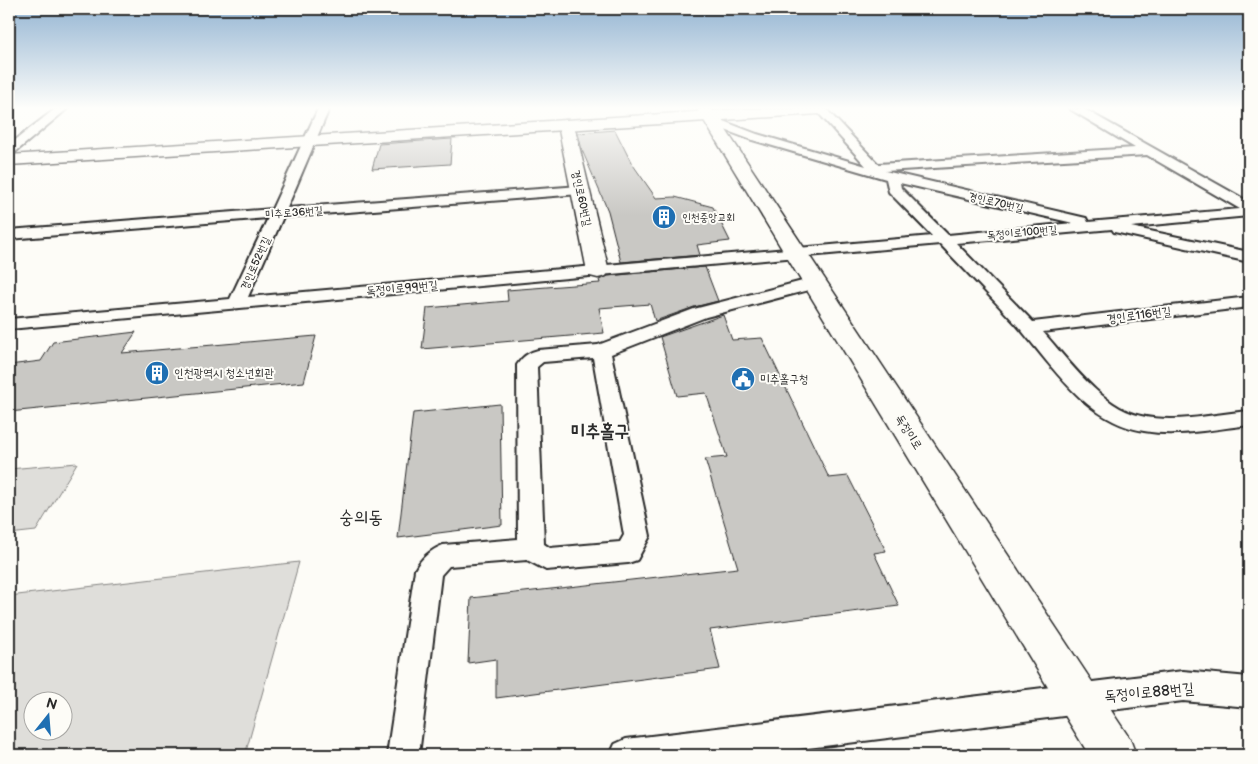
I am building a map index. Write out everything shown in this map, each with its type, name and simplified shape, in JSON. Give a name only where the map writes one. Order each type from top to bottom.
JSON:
[{"type":"street","points":[[9,160],[252,145]]},
{"type":"street","name":"경인로60번길","points":[[570,145],[598,271]]},
{"type":"street","name":"독정이로","points":[[727,145],[1114,755]]},
{"type":"lane","name":"경인로52번길","points":[[237,303],[308,145]]},
{"type":"lane","name":"경인로70번길","points":[[781,145],[871,170],[892,178],[1249,257]]},
{"type":"lane","points":[[849,145],[871,170]]},
{"type":"lane","points":[[1138,145],[1249,208]]},
{"type":"lane","name":"경인로70번길","points":[[871,170],[1149,151]]},
{"type":"lane","points":[[892,178],[894,189],[1030,328],[1057,360],[1098,402],[1128,420],[1157,427],[1249,418]]},
{"type":"lane","name":"미추로36번길","points":[[9,234],[580,190]]},
{"type":"lane","name":"독정이로100번길","points":[[794,251],[1249,212]]},
{"type":"lane","name":"독정이로99번길","points":[[9,324],[598,271],[794,251]]},
{"type":"lane","points":[[531,549],[527,365],[538,356],[601,351],[700,313],[814,283]]},
{"type":"lane","name":"경인로116번길","points":[[1030,328],[1249,302]]},
{"type":"lane","points":[[403,755],[428,570],[443,556],[531,549],[546,559],[628,552],[637,536],[601,351]]},
{"type":"lane","name":"독정이로88번길","points":[[626,755],[1183,686],[1249,692]]},
{"type":"shaded area","points":[[77,463],[36,531],[9,534],[9,469]]},
{"type":"shaded area","points":[[299,562],[245,755],[9,755],[9,596]]},
{"type":"building","points":[[379,145],[452,145],[450,164],[372,169]]},
{"type":"building","name":"인천중앙교회","points":[[581,145],[622,145],[631,162],[656,198],[675,197],[713,207],[730,241],[697,245],[700,255],[621,262],[608,211]]},
{"type":"building","points":[[705,267],[718,301],[694,307],[655,321],[650,304],[599,308],[604,333],[422,349],[427,308],[508,301],[507,290],[600,283],[599,280],[608,276]]},
{"type":"building","points":[[723,315],[732,340],[762,338],[829,478],[848,476],[886,551],[874,553],[899,606],[710,630],[720,669],[496,698],[496,659],[468,663],[471,598],[738,568],[705,459],[727,457],[706,393],[677,396],[660,337]]},
{"type":"building","name":"인천광역시 청소년회관","points":[[136,332],[122,353],[316,336],[304,382],[9,412],[9,365],[41,361],[53,342]]},
{"type":"building","points":[[500,404],[502,525],[398,538],[413,413]]},
{"type":"place","name":"인천중앙교회","points":[[664,217]]},
{"type":"place","name":"인천광역시 청소년회관","points":[[157,373]]},
{"type":"place","name":"미추홀구청","points":[[743,379]]},
{"type":"district","name":"미추홀구","points":[[600,431]]},
{"type":"district","name":"숭의동","points":[[361,517]]}]
